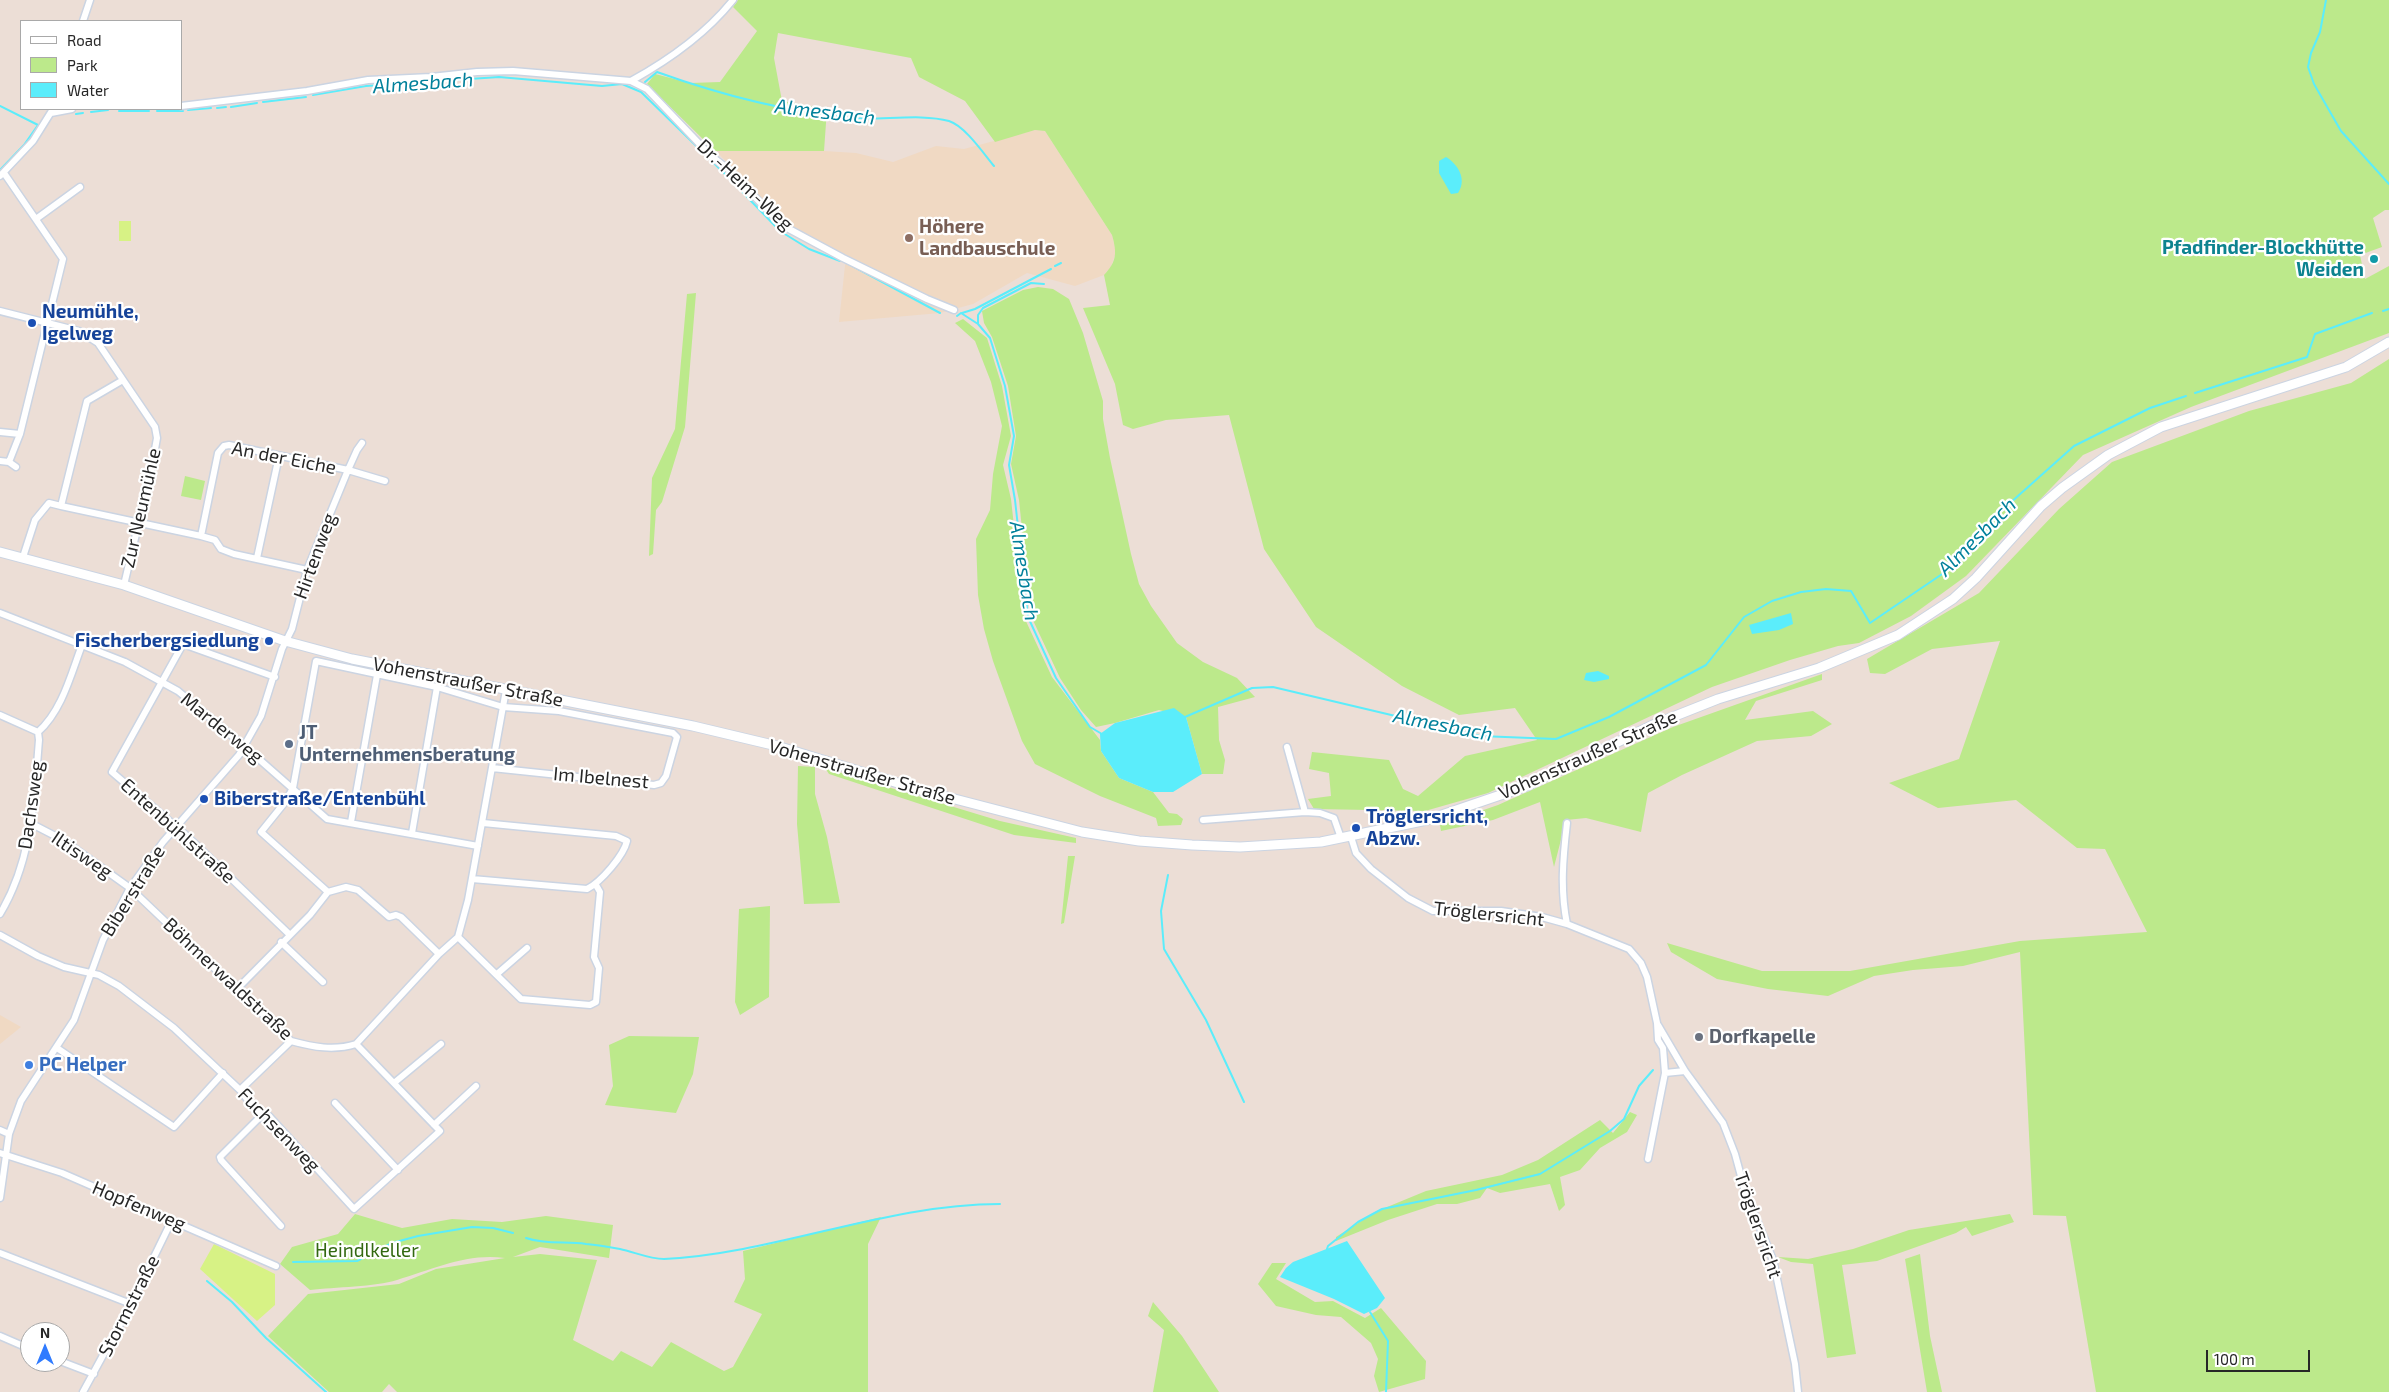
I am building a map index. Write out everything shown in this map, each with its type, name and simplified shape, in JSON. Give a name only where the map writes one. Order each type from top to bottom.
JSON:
[{"type":"main road","name":"Vohenstraußer Straße","points":[[0,552],[124,584],[285,641],[352,659],[698,727],[777,746],[960,801],[1082,832],[1139,841],[1240,847],[1321,842],[1426,820],[1526,786],[1655,724],[1718,699],[1819,668],[1898,635],[1953,600],[2042,506],[2062,488],[2108,455],[2162,427],[2319,378],[2346,367],[2389,342]]},
{"type":"street","points":[[83,20],[90,0]]},
{"type":"street","points":[[182,106],[307,92],[368,80],[478,72],[513,71],[631,81],[676,54],[714,23],[733,0]]},
{"type":"street","name":"Dr.-Heim-Weg","points":[[631,81],[647,89],[711,156],[728,169],[778,221],[789,229],[843,258],[954,310]]},
{"type":"street","points":[[10,462],[20,434],[63,259],[2,174],[33,141],[52,111]]},
{"type":"street","points":[[36,219],[80,187]]},
{"type":"street","name":"Zur Neumühle","points":[[0,311],[79,331],[98,343],[152,422],[157,438],[124,584]]},
{"type":"street","points":[[61,506],[87,401],[123,380]]},
{"type":"street","points":[[0,432],[20,434]]},
{"type":"street","name":"Hirtenweg","points":[[285,641],[292,629],[307,570],[348,470],[362,443]]},
{"type":"street","name":"An der Eiche","points":[[201,536],[218,453],[229,445],[348,470]]},
{"type":"street","points":[[257,558],[279,456]]},
{"type":"street","points":[[0,461],[10,462],[16,467]]},
{"type":"street","points":[[348,470],[385,481]]},
{"type":"street","points":[[23,557],[35,520],[49,503],[201,536],[215,540],[221,549],[234,554],[307,570]]},
{"type":"street","name":"Marderweg","points":[[0,613],[125,662],[161,681],[185,697],[244,746],[327,819],[478,846]]},
{"type":"street","name":"Biberstraße","points":[[0,1198],[3,1154],[8,1134],[21,1101],[38,1072],[57,1048],[74,1020],[102,940],[130,888],[175,826],[244,746],[261,716],[285,641]]},
{"type":"street","name":"Entenbühlstraße","points":[[275,677],[183,644],[112,772],[175,826],[289,934]]},
{"type":"street","points":[[0,715],[38,732],[48,723],[62,696],[82,646]]},
{"type":"street","name":"Vohenstraußer Straße","points":[[293,788],[316,661],[437,687],[503,707],[559,711],[672,733],[677,737]]},
{"type":"street","points":[[351,822],[376,675]]},
{"type":"street","points":[[412,833],[437,687]]},
{"type":"street","points":[[476,1086],[434,1124],[356,1044],[439,954],[458,937],[483,823],[506,690]]},
{"type":"street","name":"Dachsweg","points":[[0,914],[9,898],[24,859],[32,824],[39,740],[38,732]]},
{"type":"street","name":"Im Ibelnest","points":[[492,768],[654,785],[661,783],[666,776],[677,737]]},
{"type":"street","points":[[1287,747],[1305,812]]},
{"type":"street","points":[[293,788],[286,801],[261,832],[328,892]]},
{"type":"street","points":[[1203,820],[1305,812],[1320,813],[1334,818],[1341,838]]},
{"type":"street","points":[[472,879],[587,889],[596,885],[625,848],[627,841],[616,836],[483,823]]},
{"type":"street","name":"Tröglersricht","points":[[1567,823],[1562,864],[1562,900],[1567,924]]},
{"type":"street","name":"Iltisweg","points":[[32,824],[63,840],[130,888]]},
{"type":"street","name":"Tröglersricht","points":[[1351,837],[1356,853],[1371,869],[1408,898],[1433,911],[1501,911],[1542,918],[1567,924],[1619,944],[1636,956],[1642,963],[1647,977],[1666,1073],[1648,1159]]},
{"type":"street","points":[[458,937],[521,999],[590,1005],[596,1002],[599,968],[594,957],[600,892],[596,885]]},
{"type":"street","points":[[236,990],[281,942],[310,915],[328,892],[346,887],[358,890],[389,917],[396,915],[401,917],[439,954]]},
{"type":"street","name":"Böhmerwaldstraße","points":[[130,888],[291,1041],[330,1048],[356,1044]]},
{"type":"street","name":"Fuchsenweg","points":[[0,935],[38,956],[64,967],[108,979],[146,1005],[223,1073],[240,1090],[257,1112],[269,1116],[354,1209],[440,1131],[434,1124]]},
{"type":"street","points":[[281,942],[323,982]]},
{"type":"street","points":[[497,974],[527,948]]},
{"type":"street","name":"Tröglersricht","points":[[1657,1024],[1685,1071],[1723,1123],[1745,1191],[1771,1250],[1795,1364],[1798,1392]]},
{"type":"street","points":[[240,1090],[291,1041]]},
{"type":"street","points":[[394,1083],[441,1044]]},
{"type":"street","points":[[57,1048],[174,1127],[223,1073]]},
{"type":"street","points":[[1666,1073],[1685,1071]]},
{"type":"street","points":[[336,1102],[398,1170]]},
{"type":"street","points":[[262,1115],[220,1157],[281,1226]]},
{"type":"street","points":[[0,1130],[8,1134]]},
{"type":"street","name":"Hopfenweg","points":[[3,1154],[62,1173],[276,1266]]},
{"type":"street","name":"Stormstraße","points":[[83,1392],[131,1304],[172,1220]]},
{"type":"street","points":[[0,1254],[131,1304]]},
{"type":"street","points":[[0,1336],[20,1345]]},
{"type":"street","points":[[70,1365],[94,1374]]},
{"type":"shaded area","points":[[1035,130],[1045,131],[1112,235],[1116,252],[1111,267],[1104,275],[1075,286],[1027,273],[973,304],[940,313],[839,322],[846,256],[786,224],[716,151],[824,151],[856,153],[893,162],[936,146],[964,149]]},
{"type":"shaded area","points":[[0,1015],[21,1027],[0,1044]]},
{"type":"green space","points":[[738,0],[2389,0],[2389,210],[2385,210],[2373,218],[2382,247],[2360,255],[2365,279],[2389,266],[2389,333],[2191,407],[2083,455],[1966,576],[1911,616],[1859,643],[1838,646],[1790,660],[1712,687],[1488,793],[1425,811],[1314,809],[1308,799],[1331,796],[1329,773],[1309,769],[1312,752],[1389,760],[1403,789],[1418,796],[1465,756],[1537,740],[1515,708],[1459,715],[1402,686],[1316,627],[1264,549],[1229,415],[1166,420],[1133,429],[1123,425],[1115,384],[1083,308],[1110,305],[1104,275],[1114,261],[1115,256],[1112,235],[1045,131],[1035,130],[995,142],[965,101],[919,77],[911,58],[778,33],[774,58],[782,101],[827,109],[824,151],[715,151],[647,84],[655,74],[690,83],[720,82],[757,31],[733,7]]},
{"type":"green space","points":[[119,221],[131,221],[131,241],[119,241]]},
{"type":"green space","points":[[1038,287],[1053,289],[1069,299],[1083,333],[1103,401],[1103,419],[1110,458],[1139,584],[1151,606],[1177,643],[1203,662],[1237,678],[1255,697],[1218,707],[1219,740],[1225,760],[1223,774],[1202,774],[1186,717],[1159,710],[1096,727],[1081,710],[1060,678],[1031,616],[1019,500],[1011,464],[1016,436],[1008,386],[992,337],[984,323],[982,311],[1023,290]]},
{"type":"green space","points":[[696,293],[685,427],[662,502],[656,510],[653,554],[649,556],[652,478],[675,429],[687,294]]},
{"type":"green space","points":[[963,319],[987,338],[1002,386],[1011,436],[1003,465],[1011,499],[1024,617],[1052,677],[1100,740],[1101,751],[1119,778],[1153,792],[1169,813],[1177,814],[1183,819],[1181,825],[1158,826],[1156,818],[1100,796],[1035,764],[1022,741],[993,661],[984,629],[978,595],[976,539],[990,510],[993,474],[1002,426],[991,382],[975,341],[955,323]]},
{"type":"green space","points":[[2389,359],[2389,1392],[2096,1392],[2066,1216],[2033,1215],[2020,952],[1963,966],[1913,970],[1874,976],[1828,996],[1768,989],[1717,979],[1671,952],[1667,943],[1762,971],[1850,971],[2020,941],[2147,932],[2105,849],[2077,848],[2016,800],[1938,808],[1889,783],[1959,759],[2000,641],[1932,649],[1885,674],[1870,673],[1867,659],[1979,593],[2059,509],[2112,462],[2249,411],[2351,383]]},
{"type":"green space","points":[[185,476],[205,481],[201,500],[181,496]]},
{"type":"green space","points":[[1822,674],[1822,680],[1756,701],[1745,720],[1813,711],[1832,724],[1811,736],[1757,741],[1682,775],[1648,793],[1641,832],[1586,818],[1566,820],[1554,867],[1540,802],[1493,820],[1441,831],[1440,825],[1498,805],[1673,727]]},
{"type":"green space","points":[[798,766],[815,767],[815,794],[827,837],[840,903],[804,904],[797,824]]},
{"type":"green space","points":[[825,768],[1000,821],[1076,838],[1076,843],[1014,835],[829,774]]},
{"type":"green space","points":[[1068,856],[1075,856],[1064,923],[1061,924]]},
{"type":"green space","points":[[770,906],[769,997],[740,1015],[735,1002],[739,909]]},
{"type":"green space","points":[[629,1036],[699,1037],[693,1074],[676,1113],[605,1105],[613,1086],[609,1045]]},
{"type":"green space","points":[[1630,1112],[1637,1115],[1627,1132],[1600,1148],[1580,1170],[1560,1177],[1565,1205],[1559,1211],[1550,1184],[1500,1193],[1487,1188],[1480,1198],[1457,1204],[1437,1204],[1388,1220],[1336,1241],[1336,1237],[1375,1212],[1426,1191],[1502,1175],[1538,1160],[1600,1120],[1613,1133]]},
{"type":"green space","name":"Heindlkeller","points":[[355,1214],[402,1228],[452,1219],[502,1222],[546,1216],[613,1225],[609,1258],[540,1247],[513,1257],[540,1254],[597,1260],[573,1340],[613,1361],[621,1351],[652,1367],[671,1342],[724,1371],[733,1367],[762,1314],[734,1302],[745,1279],[743,1251],[881,1217],[868,1244],[868,1392],[397,1392],[389,1384],[382,1392],[329,1392],[268,1336],[308,1294],[399,1284],[436,1269],[505,1258],[491,1257],[463,1260],[378,1284],[310,1290],[280,1264],[292,1247],[338,1234]]},
{"type":"green space","points":[[2010,1214],[2014,1222],[1972,1236],[1966,1227],[1956,1233],[1877,1261],[1842,1265],[1856,1354],[1827,1358],[1813,1264],[1791,1262],[1778,1257],[1808,1259],[1853,1249],[1909,1230]]},
{"type":"green space","points":[[214,1244],[275,1274],[275,1305],[257,1321],[200,1269]]},
{"type":"green space","points":[[1920,1254],[1930,1336],[1942,1392],[1927,1392],[1905,1259]]},
{"type":"green space","points":[[1272,1263],[1286,1263],[1276,1279],[1315,1302],[1333,1301],[1365,1318],[1381,1308],[1426,1361],[1425,1379],[1379,1392],[1374,1376],[1378,1359],[1371,1343],[1341,1317],[1316,1315],[1276,1306],[1258,1284]]},
{"type":"green space","points":[[1153,1302],[1182,1336],[1219,1392],[1153,1392],[1164,1330],[1148,1316]]},
{"type":"water","points":[[1446,157],[1455,164],[1462,178],[1461,188],[1458,193],[1451,194],[1439,173],[1439,161]]},
{"type":"water","points":[[1791,613],[1793,624],[1779,630],[1752,634],[1749,625]]},
{"type":"water","points":[[1598,671],[1609,676],[1609,679],[1594,682],[1584,680],[1586,673]]},
{"type":"water","points":[[1174,708],[1186,717],[1202,774],[1173,792],[1153,792],[1119,778],[1101,751],[1100,734],[1115,723]]},
{"type":"water","points":[[1347,1241],[1385,1298],[1377,1308],[1364,1314],[1334,1299],[1280,1277],[1293,1262]]},
{"type":"waterway","points":[[2326,0],[2320,32],[2311,53],[2308,67],[2314,84],[2341,131],[2389,184]]},
{"type":"waterway","name":"Almesbach","points":[[645,82],[657,72],[728,95],[800,111],[850,118],[913,117],[949,121],[968,134],[994,166]]},
{"type":"waterway","name":"Almesbach","points":[[313,95],[366,86],[499,77],[602,86],[622,84],[641,92],[780,231],[809,249],[840,261]]},
{"type":"waterway","name":"Almesbach","points":[[263,102],[306,97]]},
{"type":"waterway","name":"Almesbach","points":[[231,107],[257,103]]},
{"type":"waterway","points":[[0,106],[38,125],[24,145],[0,170]]},
{"type":"waterway","name":"Almesbach","points":[[217,108],[226,107]]},
{"type":"waterway","name":"Almesbach","points":[[188,110],[211,108]]},
{"type":"waterway","name":"Almesbach","points":[[91,112],[108,110]]},
{"type":"waterway","name":"Almesbach","points":[[119,111],[149,111]]},
{"type":"waterway","name":"Almesbach","points":[[157,111],[183,111]]},
{"type":"waterway","name":"Almesbach","points":[[76,114],[83,113]]},
{"type":"waterway","points":[[847,263],[940,313]]},
{"type":"waterway","name":"Almesbach","points":[[1055,266],[1061,263]]},
{"type":"waterway","name":"Almesbach","points":[[962,313],[975,309],[1051,269]]},
{"type":"waterway","name":"Almesbach","points":[[978,324],[978,315],[983,308],[1031,283],[1044,284]]},
{"type":"waterway","name":"Almesbach","points":[[2383,311],[2389,309]]},
{"type":"waterway","name":"Almesbach","points":[[957,316],[961,313],[978,324],[990,338],[1005,386],[1014,436],[1009,465],[1015,500],[1028,617],[1056,678],[1090,727],[1102,734]]},
{"type":"waterway","name":"Almesbach","points":[[2195,393],[2307,357],[2315,334],[2372,313]]},
{"type":"waterway","name":"Almesbach","points":[[1185,717],[1252,688],[1273,687],[1480,736],[1556,739],[1609,717],[1706,665],[1744,617],[1772,601],[1801,592],[1826,589],[1851,591],[1870,623],[1951,568],[2000,512],[2074,446],[2150,408],[2186,396]]},
{"type":"waterway","points":[[1168,875],[1161,911],[1164,949],[1206,1020],[1244,1102]]},
{"type":"waterway","points":[[1327,1249],[1328,1246],[1358,1222],[1382,1209],[1476,1190],[1540,1174],[1610,1131],[1624,1119],[1639,1086],[1653,1070]]},
{"type":"waterway","points":[[526,1238],[603,1246],[664,1259],[748,1248],[915,1212],[957,1206],[1000,1204]]},
{"type":"waterway","points":[[293,1262],[357,1261],[392,1243],[418,1236],[472,1227],[493,1228],[513,1233]]},
{"type":"waterway","points":[[207,1281],[232,1302],[266,1338],[326,1392]]},
{"type":"waterway","points":[[1370,1312],[1388,1341],[1386,1392]]},
{"type":"place","name":"Höhere Landbauschule","points":[[909,238]]},
{"type":"place","name":"Pfadfinder-Blockhütte Weiden","points":[[2374,259]]},
{"type":"place","name":"Neumühle, Igelweg","points":[[32,323]]},
{"type":"place","name":"Fischerbergsiedlung","points":[[269,641]]},
{"type":"place","name":"JT Unternehmensberatung","points":[[289,744]]},
{"type":"place","name":"Biberstraße/Entenbühl","points":[[204,799]]},
{"type":"place","name":"Tröglersricht, Abzw.","points":[[1356,828]]},
{"type":"place","name":"Dorfkapelle","points":[[1699,1037]]},
{"type":"place","name":"PC Helper","points":[[29,1065]]}]
